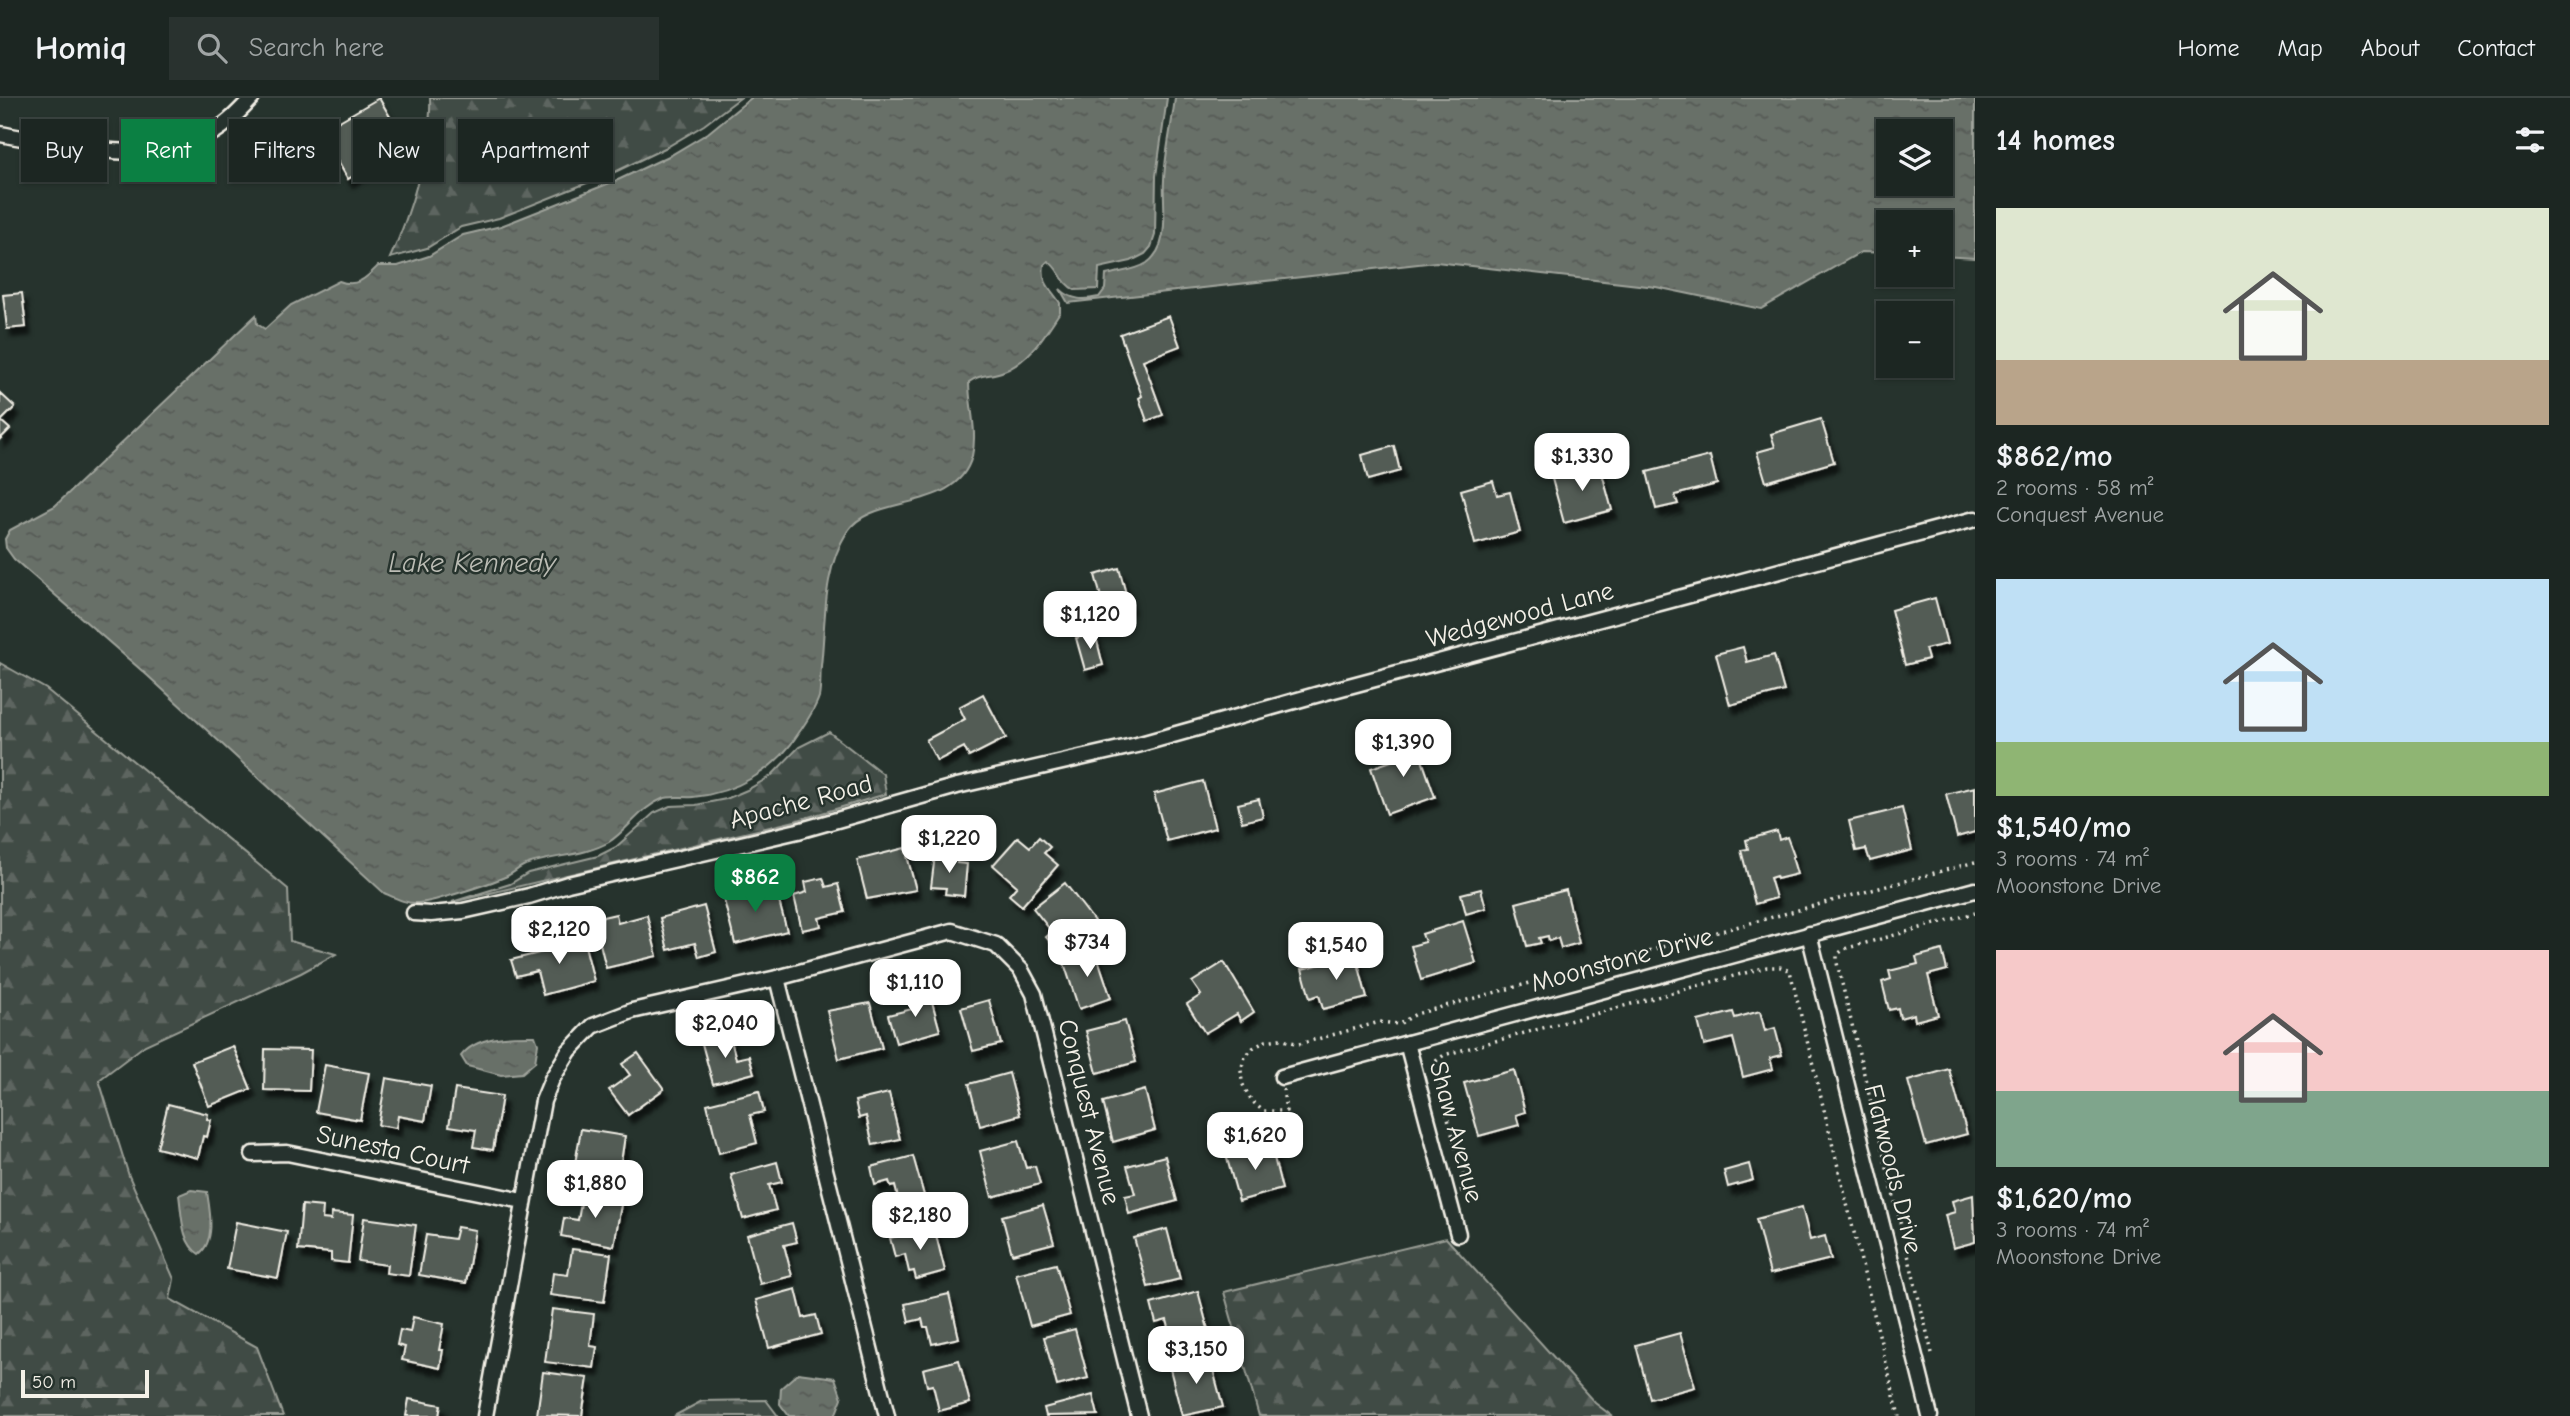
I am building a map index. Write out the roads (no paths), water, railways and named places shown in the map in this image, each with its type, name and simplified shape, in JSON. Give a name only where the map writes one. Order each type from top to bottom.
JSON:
[{"type":"street","points":[[0,134],[111,150],[160,149],[205,138],[232,119],[253,98]]},
{"type":"street","name":"Wedgewood Lane","points":[[1077,759],[1138,745],[1975,519]]},
{"type":"street","name":"Apache Road","points":[[414,913],[463,911],[529,896],[568,884],[824,824],[868,809],[957,786],[1077,759]]},
{"type":"street","name":"Moonstone Drive","points":[[1282,1077],[1975,890]]},
{"type":"street","name":"Conquest Avenue","points":[[485,1416],[543,1101],[552,1079],[569,1051],[593,1026],[632,1011],[777,978],[953,930],[996,945],[1021,970],[1034,994],[1139,1416]]},
{"type":"street","name":"Flatwoods Drive","points":[[1809,934],[1930,1416]]},
{"type":"street","points":[[777,978],[887,1416]]},
{"type":"street","name":"Shaw Avenue","points":[[1407,1043],[1458,1234]]},
{"type":"street","name":"Sunesta Court","points":[[253,1154],[287,1153],[523,1201]]},
{"type":"water","name":"Lake Kennedy","points":[[751,98],[1167,98],[1156,176],[1155,235],[1151,247],[1145,254],[1131,261],[1099,268],[1098,289],[1075,290],[1048,261],[1044,265],[1044,277],[1060,303],[1060,312],[1022,361],[1004,371],[969,382],[974,447],[963,474],[950,487],[875,512],[859,520],[847,532],[833,563],[829,580],[819,697],[789,747],[766,769],[739,785],[709,795],[673,797],[654,803],[616,837],[600,847],[528,864],[479,887],[426,902],[405,902],[392,897],[384,893],[148,676],[14,559],[6,548],[5,539],[10,530],[55,506],[256,315],[257,324],[265,329],[291,305],[339,281],[356,282],[378,266],[398,266],[429,256],[463,235],[501,226],[620,179],[671,155],[708,133]]},
{"type":"water","points":[[1175,98],[1975,98],[1975,258],[1953,257],[1953,210],[1876,210],[1876,253],[1861,252],[1761,309],[1656,287],[1436,262],[1068,303],[1060,289],[1078,299],[1099,297],[1105,289],[1106,275],[1142,266],[1155,255],[1163,235],[1165,170]]},
{"type":"water","points":[[535,1036],[538,1044],[535,1062],[522,1073],[501,1075],[467,1066],[461,1056],[485,1040]]},
{"type":"water","points":[[191,1190],[207,1192],[209,1208],[210,1234],[208,1242],[199,1254],[189,1243],[182,1220],[179,1195]]},
{"type":"water","points":[[798,1373],[835,1378],[842,1398],[835,1416],[789,1416],[780,1404],[781,1388]]}]
